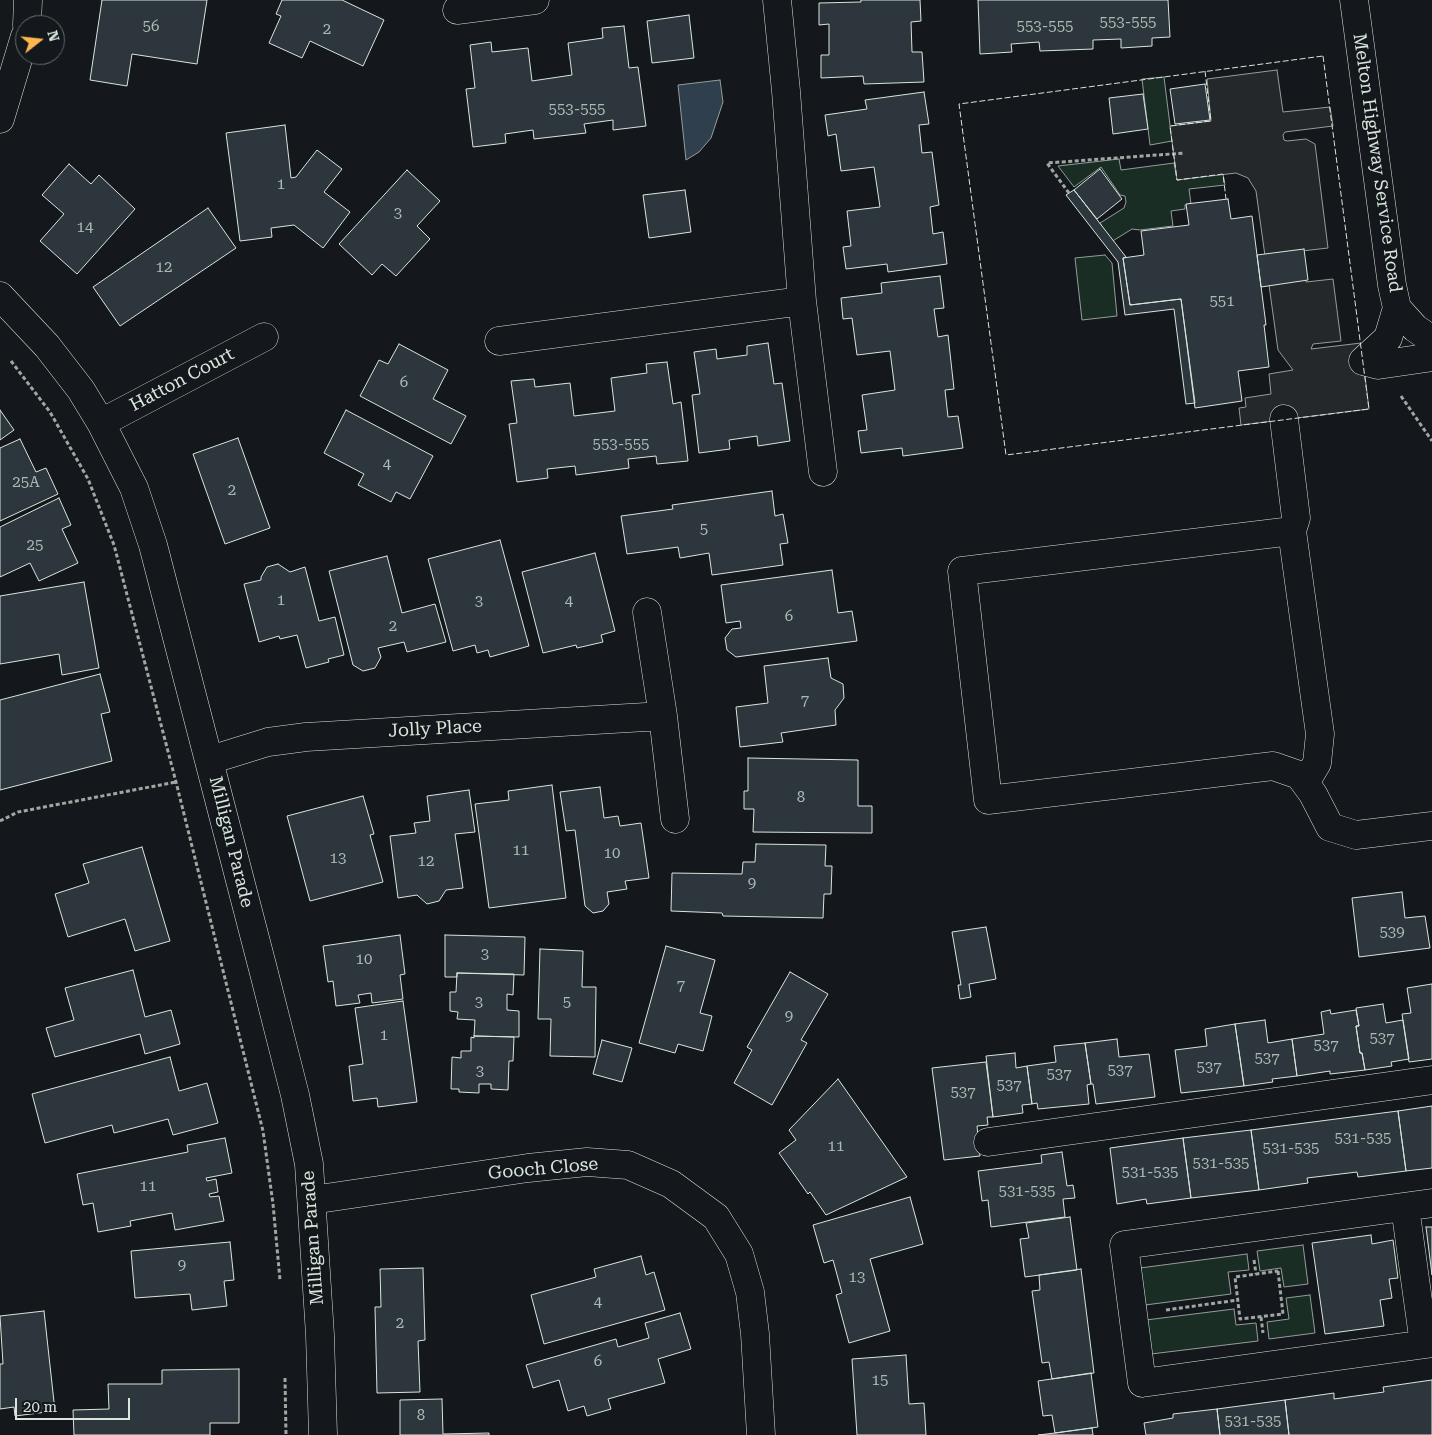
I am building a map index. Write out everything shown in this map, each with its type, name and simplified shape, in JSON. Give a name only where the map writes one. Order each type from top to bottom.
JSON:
[{"type":"street","points":[[27,15],[28,0]]},
{"type":"street","points":[[457,10],[535,0]]},
{"type":"street","points":[[777,0],[786,90],[802,301],[823,472]]},
{"type":"street","name":"Melton Highway Service Road","points":[[1354,0],[1392,285],[1397,308],[1415,328],[1432,340]]},
{"type":"street","points":[[0,119],[16,65]]},
{"type":"street","name":"Milligan Parade","points":[[0,296],[47,346],[80,390],[101,423],[134,488],[153,545],[212,767],[295,1095],[308,1164],[312,1200],[320,1335],[323,1435]]},
{"type":"street","points":[[498,341],[802,301]]},
{"type":"street","points":[[1397,308],[1388,338],[1363,361],[1378,365],[1432,356]]},
{"type":"street","name":"Hatton Court","points":[[101,423],[264,337]]},
{"type":"street","points":[[1284,420],[1296,518],[1292,531],[1320,734],[1317,763],[1305,783]]},
{"type":"street","points":[[1292,531],[962,572],[988,800],[1273,766],[1299,775],[1314,794],[1330,827],[1356,835],[1432,826]]},
{"type":"street","points":[[646,612],[663,716],[675,819]]},
{"type":"street","name":"Jolly Place","points":[[212,767],[268,742],[306,737],[663,716]]},
{"type":"street","points":[[988,1142],[1432,1080]]},
{"type":"street","name":"Gooch Close","points":[[312,1200],[528,1168],[587,1162],[628,1165],[670,1184],[716,1217],[739,1254],[751,1301],[755,1334],[761,1435]]},
{"type":"street","points":[[1405,1207],[1428,1344],[1142,1383],[1124,1245],[1432,1203]]},
{"type":"path","points":[[1069,193],[1047,162],[1186,153]]},
{"type":"path","points":[[10,360],[50,412],[91,487],[114,545],[176,782],[262,1131],[273,1204],[280,1290]]},
{"type":"path","points":[[0,821],[18,812],[176,782],[212,767]]},
{"type":"path","points":[[1278,1271],[1283,1314],[1240,1320],[1238,1300],[1235,1277],[1278,1271]]},
{"type":"path","points":[[1133,1314],[1238,1300]]},
{"type":"path","points":[[284,1376],[286,1435]]},
{"type":"green space","points":[[1164,77],[1172,141],[1150,145],[1142,79]]},
{"type":"green space","points":[[1119,159],[1121,170],[1174,163],[1177,180],[1223,174],[1225,185],[1189,189],[1191,204],[1185,205],[1185,209],[1171,211],[1173,226],[1140,230],[1132,229],[1111,242],[1100,223],[1124,208],[1125,196],[1120,195],[1101,167],[1074,187],[1058,166]]},
{"type":"green space","points":[[1105,255],[1112,263],[1117,316],[1082,320],[1075,258]]},
{"type":"green space","points":[[1303,1245],[1308,1284],[1284,1287],[1281,1268],[1260,1271],[1257,1251]]},
{"type":"green space","points":[[1247,1254],[1249,1270],[1228,1272],[1231,1294],[1145,1305],[1140,1268]]},
{"type":"green space","points":[[1310,1295],[1315,1333],[1269,1339],[1267,1322],[1289,1319],[1286,1298]]},
{"type":"green space","points":[[1234,1309],[1236,1325],[1256,1323],[1258,1341],[1151,1354],[1146,1320]]},
{"type":"shaded area","points":[[1277,70],[1283,112],[1330,107],[1333,126],[1285,132],[1283,135],[1284,140],[1287,141],[1306,139],[1315,144],[1328,248],[1302,251],[1306,282],[1333,279],[1341,341],[1313,344],[1311,349],[1361,343],[1369,409],[1241,425],[1239,408],[1246,407],[1245,398],[1271,394],[1269,374],[1293,370],[1278,350],[1256,191],[1248,178],[1236,173],[1177,180],[1170,126],[1211,121],[1207,79]]},
{"type":"water","points":[[720,80],[723,102],[711,138],[699,152],[686,160],[678,85]]},
{"type":"building","points":[[102,0],[207,0],[197,64],[132,54],[127,86],[90,80]]},
{"type":"building","points":[[282,0],[342,0],[384,20],[363,66],[310,41],[302,58],[269,43],[281,16],[276,14]]},
{"type":"building","points":[[861,0],[920,0],[921,21],[911,22],[912,52],[922,52],[924,82],[864,84],[863,76],[821,78],[821,55],[829,55],[829,24],[819,25],[819,3],[861,2]]},
{"type":"building","points":[[978,0],[1168,0],[1170,37],[1152,38],[1152,46],[1121,48],[1121,39],[1093,40],[1093,49],[1040,51],[1039,42],[1011,44],[1012,52],[980,54]]},
{"type":"building","points":[[689,15],[694,58],[652,63],[647,21]]},
{"type":"building","points":[[624,26],[629,68],[638,67],[646,126],[613,130],[613,120],[584,124],[586,133],[534,139],[533,130],[505,134],[506,143],[473,147],[466,89],[475,88],[470,45],[491,42],[492,52],[528,48],[532,81],[572,75],[568,43],[603,38],[602,28]]},
{"type":"building","points":[[1205,84],[1210,120],[1175,124],[1170,89]]},
{"type":"building","points":[[924,92],[929,124],[919,125],[922,153],[932,152],[939,205],[930,207],[933,234],[943,232],[947,264],[888,272],[887,264],[846,269],[843,247],[851,246],[847,211],[880,207],[874,167],[841,171],[836,134],[828,136],[825,115],[867,109],[865,100]]},
{"type":"building","points":[[1143,94],[1148,129],[1113,134],[1109,98]]},
{"type":"building","points":[[285,125],[291,178],[296,177],[317,150],[342,169],[324,192],[350,212],[323,248],[294,225],[271,228],[272,237],[240,241],[226,133]]},
{"type":"building","points":[[69,164],[91,184],[99,175],[135,209],[77,274],[40,241],[64,214],[42,195]]},
{"type":"building","points":[[1100,169],[1122,199],[1097,219],[1074,190]]},
{"type":"building","points":[[407,170],[440,201],[417,226],[430,239],[396,276],[382,264],[372,275],[339,244]]},
{"type":"building","points":[[685,190],[691,232],[649,238],[643,195]]},
{"type":"building","points":[[1074,190],[1126,257],[1123,258],[1130,305],[1181,299],[1195,403],[1186,404],[1174,309],[1125,315],[1118,262],[1066,195]]},
{"type":"building","points":[[1228,199],[1231,219],[1252,216],[1266,325],[1264,325],[1269,367],[1238,371],[1242,401],[1195,408],[1181,299],[1130,305],[1123,258],[1144,255],[1141,231],[1189,225],[1186,204]]},
{"type":"building","points":[[208,208],[236,248],[120,326],[93,287]]},
{"type":"building","points":[[1304,249],[1308,280],[1261,287],[1257,255]]},
{"type":"building","points":[[940,276],[944,308],[934,309],[938,337],[948,335],[954,389],[945,390],[948,417],[958,416],[963,448],[903,456],[902,448],[861,453],[858,431],[867,430],[862,395],[895,390],[890,351],[857,355],[852,318],[843,319],[841,298],[882,293],[881,283]]},
{"type":"building","points":[[768,343],[774,384],[782,383],[790,441],[758,446],[757,436],[729,440],[730,449],[699,453],[692,395],[700,394],[694,352],[716,349],[717,359],[747,355],[747,346]]},
{"type":"building","points":[[399,344],[448,370],[433,399],[466,416],[451,444],[360,396],[379,360],[388,364]]},
{"type":"building","points":[[667,362],[673,404],[681,402],[688,461],[657,464],[656,456],[628,459],[629,468],[576,475],[575,466],[547,469],[548,478],[517,482],[509,424],[517,423],[511,381],[534,379],[535,387],[570,383],[574,416],[615,411],[611,378],[647,373],[646,364]]},
{"type":"building","points":[[0,410],[14,430],[0,440]]},
{"type":"building","points":[[346,410],[433,456],[410,499],[396,492],[391,502],[358,485],[364,474],[324,453]]},
{"type":"building","points":[[238,438],[270,528],[225,544],[193,454]]},
{"type":"building","points":[[20,439],[36,472],[46,468],[58,494],[0,521],[0,448]]},
{"type":"building","points":[[772,491],[775,516],[783,514],[788,543],[780,544],[783,565],[712,575],[709,553],[680,558],[678,547],[627,554],[621,516],[673,509],[672,505]]},
{"type":"building","points":[[59,498],[71,525],[62,529],[78,563],[39,581],[30,563],[0,577],[0,527]]},
{"type":"building","points":[[500,540],[529,646],[490,657],[488,650],[477,653],[475,645],[453,651],[428,559]]},
{"type":"building","points":[[595,553],[615,631],[601,635],[603,642],[577,648],[576,645],[543,653],[522,572]]},
{"type":"building","points":[[387,556],[402,613],[435,604],[446,642],[407,652],[404,642],[378,648],[381,657],[375,668],[363,671],[353,665],[329,571]]},
{"type":"building","points":[[278,564],[290,572],[305,567],[319,621],[335,617],[344,655],[328,659],[329,662],[306,668],[297,635],[280,639],[279,636],[259,642],[244,584],[261,580],[267,567]]},
{"type":"building","points":[[832,570],[838,613],[852,611],[857,641],[736,657],[727,650],[725,638],[732,629],[741,628],[740,621],[726,623],[721,585]]},
{"type":"building","points":[[84,582],[99,668],[62,675],[59,654],[0,664],[0,596]]},
{"type":"building","points":[[828,658],[831,678],[843,684],[844,698],[835,710],[836,725],[781,733],[783,742],[740,747],[736,707],[768,703],[764,666]]},
{"type":"building","points":[[100,674],[110,712],[101,714],[112,761],[0,790],[0,700]]},
{"type":"building","points":[[748,758],[858,760],[858,806],[872,806],[872,833],[753,832],[754,809],[744,809],[744,791],[748,791]]},
{"type":"building","points":[[552,785],[566,898],[489,908],[475,804],[509,800],[508,791]]},
{"type":"building","points":[[600,787],[604,818],[618,816],[620,826],[641,823],[649,878],[625,881],[627,889],[607,892],[609,904],[603,911],[593,913],[585,906],[575,830],[566,831],[560,792]]},
{"type":"building","points":[[469,790],[475,832],[455,834],[463,888],[446,890],[439,901],[427,904],[417,895],[398,898],[390,836],[416,833],[414,823],[430,821],[427,796]]},
{"type":"building","points":[[363,796],[374,834],[370,835],[383,882],[310,901],[287,816]]},
{"type":"building","points":[[756,844],[826,845],[825,866],[832,866],[831,894],[824,894],[823,918],[723,916],[722,913],[671,911],[672,873],[742,874],[743,862],[755,862]]},
{"type":"building","points":[[142,847],[170,941],[135,951],[125,919],[68,937],[55,894],[89,883],[83,864]]},
{"type":"building","points":[[1402,892],[1405,918],[1425,916],[1430,948],[1359,957],[1352,898]]},
{"type":"building","points":[[986,927],[996,979],[969,984],[971,997],[960,999],[958,985],[961,985],[952,932]]},
{"type":"building","points":[[400,935],[405,974],[400,975],[403,999],[372,1003],[371,993],[358,995],[360,1003],[336,1006],[333,981],[328,982],[323,946]]},
{"type":"building","points":[[445,935],[525,937],[524,975],[457,973],[457,977],[445,977]]},
{"type":"building","points":[[666,946],[715,960],[700,1013],[712,1016],[703,1051],[678,1044],[675,1053],[639,1043]]},
{"type":"building","points":[[540,949],[583,951],[582,987],[596,987],[595,1057],[550,1056],[551,1019],[538,1019]]},
{"type":"building","points":[[133,970],[145,1017],[171,1010],[180,1044],[145,1054],[140,1034],[55,1057],[46,1028],[74,1020],[65,988]]},
{"type":"building","points":[[790,972],[828,994],[801,1040],[807,1043],[772,1105],[734,1083],[752,1050],[747,1047]]},
{"type":"building","points":[[457,973],[514,974],[513,995],[507,994],[507,1010],[519,1011],[519,1037],[474,1036],[475,1020],[457,1019],[458,1012],[450,1011],[450,992],[456,992]]},
{"type":"building","points":[[1432,984],[1432,1059],[1409,1062],[1402,1014],[1411,1013],[1407,988]]},
{"type":"building","points":[[403,1001],[417,1102],[378,1107],[377,1098],[353,1101],[349,1066],[363,1064],[355,1008]]},
{"type":"building","points":[[1383,1004],[1386,1023],[1403,1020],[1409,1059],[1391,1062],[1392,1066],[1365,1070],[1356,1026],[1359,1026],[1356,1008]]},
{"type":"building","points":[[1330,1010],[1331,1014],[1356,1010],[1359,1026],[1356,1026],[1360,1053],[1362,1053],[1365,1070],[1330,1074],[1330,1071],[1297,1076],[1292,1039],[1324,1034],[1321,1012]]},
{"type":"building","points":[[1265,1020],[1268,1043],[1292,1039],[1297,1076],[1272,1079],[1273,1082],[1244,1086],[1235,1024]]},
{"type":"building","points":[[1235,1024],[1244,1086],[1181,1093],[1175,1050],[1207,1046],[1205,1029]]},
{"type":"building","points":[[474,1036],[514,1037],[513,1061],[509,1061],[508,1090],[491,1089],[491,1084],[479,1084],[479,1093],[459,1092],[459,1089],[451,1089],[452,1057],[461,1058],[461,1051],[471,1051],[471,1037],[474,1038]]},
{"type":"building","points":[[1117,1039],[1119,1057],[1149,1054],[1155,1097],[1096,1104],[1085,1043]]},
{"type":"building","points":[[602,1040],[632,1048],[622,1082],[593,1074]]},
{"type":"building","points":[[1085,1043],[1091,1084],[1087,1085],[1089,1104],[1038,1109],[1037,1103],[1032,1104],[1027,1066],[1056,1062],[1054,1046]]},
{"type":"building","points":[[1015,1053],[1016,1068],[1027,1066],[1032,1104],[1022,1105],[1023,1113],[993,1117],[986,1056]]},
{"type":"building","points":[[170,1057],[179,1091],[207,1083],[218,1123],[173,1135],[168,1119],[114,1133],[112,1125],[45,1143],[32,1094]]},
{"type":"building","points":[[986,1062],[993,1117],[987,1117],[988,1125],[977,1126],[980,1156],[944,1160],[932,1068]]},
{"type":"building","points":[[838,1079],[907,1177],[826,1215],[810,1192],[808,1194],[779,1153],[796,1140],[789,1130]]},
{"type":"building","points":[[1432,1106],[1432,1168],[1406,1171],[1398,1111]]},
{"type":"building","points":[[1398,1111],[1406,1171],[1358,1177],[1357,1172],[1307,1178],[1308,1183],[1259,1190],[1251,1130]]},
{"type":"building","points":[[1251,1130],[1259,1190],[1191,1198],[1183,1138]]},
{"type":"building","points":[[225,1138],[232,1173],[206,1178],[207,1181],[216,1179],[218,1192],[209,1194],[210,1197],[219,1196],[224,1221],[175,1230],[172,1213],[130,1221],[131,1226],[98,1232],[93,1203],[83,1205],[77,1174],[188,1152],[187,1145]]},
{"type":"building","points":[[1183,1138],[1191,1198],[1147,1204],[1146,1199],[1117,1204],[1110,1148]]},
{"type":"building","points":[[1062,1152],[1067,1186],[1073,1185],[1075,1198],[1063,1199],[1065,1217],[991,1227],[988,1200],[982,1201],[978,1171],[1042,1163],[1041,1155]]},
{"type":"building","points":[[910,1197],[923,1244],[870,1259],[890,1331],[849,1343],[836,1295],[842,1293],[833,1260],[824,1263],[813,1225]]},
{"type":"building","points":[[1070,1217],[1077,1270],[1025,1277],[1020,1239],[1029,1238],[1026,1223]]},
{"type":"building","points":[[1426,1227],[1432,1227],[1432,1275]]},
{"type":"building","points":[[1371,1235],[1372,1244],[1393,1240],[1398,1278],[1389,1279],[1392,1298],[1380,1300],[1384,1326],[1325,1334],[1312,1243]]},
{"type":"building","points":[[230,1242],[234,1280],[224,1281],[227,1306],[192,1310],[190,1294],[135,1298],[131,1251]]},
{"type":"building","points":[[641,1256],[646,1275],[654,1272],[665,1310],[544,1344],[531,1295],[596,1277],[594,1269]]},
{"type":"building","points":[[423,1268],[425,1340],[418,1341],[420,1392],[377,1393],[375,1307],[381,1307],[380,1269]]},
{"type":"building","points":[[1081,1269],[1094,1373],[1052,1379],[1049,1362],[1042,1363],[1032,1291],[1040,1290],[1039,1275]]},
{"type":"building","points":[[44,1311],[55,1411],[15,1416],[14,1407],[0,1409],[0,1364],[3,1364],[0,1316]]},
{"type":"building","points":[[680,1313],[691,1349],[658,1359],[665,1383],[608,1399],[611,1409],[587,1416],[584,1406],[568,1411],[559,1380],[533,1388],[526,1365],[616,1339],[618,1347],[649,1338],[645,1323]]},
{"type":"building","points":[[906,1355],[909,1404],[924,1403],[926,1435],[857,1435],[852,1359]]},
{"type":"building","points":[[239,1369],[239,1423],[210,1423],[210,1435],[74,1435],[73,1410],[109,1409],[108,1384],[162,1384],[162,1370]]},
{"type":"building","points":[[1091,1373],[1098,1427],[1055,1433],[1052,1415],[1043,1416],[1038,1381]]},
{"type":"building","points":[[1432,1380],[1432,1435],[1289,1435],[1285,1400],[1334,1393],[1334,1399],[1384,1392],[1383,1387]]},
{"type":"building","points":[[442,1399],[443,1434],[489,1433],[489,1435],[400,1435],[400,1400]]},
{"type":"building","points":[[1285,1400],[1289,1435],[1220,1435],[1217,1409]]},
{"type":"building","points":[[1217,1409],[1220,1435],[1146,1435],[1144,1423],[1173,1418],[1173,1414]]},
{"type":"building","points":[[1092,1428],[1093,1435],[1038,1435],[1055,1433]]},
{"type":"fence","points":[[1323,56],[1369,409],[1006,455],[959,104],[1323,56]]},
{"type":"fence","points":[[1205,71],[1211,121],[1170,126],[1177,180],[1223,174],[1226,199]]}]
